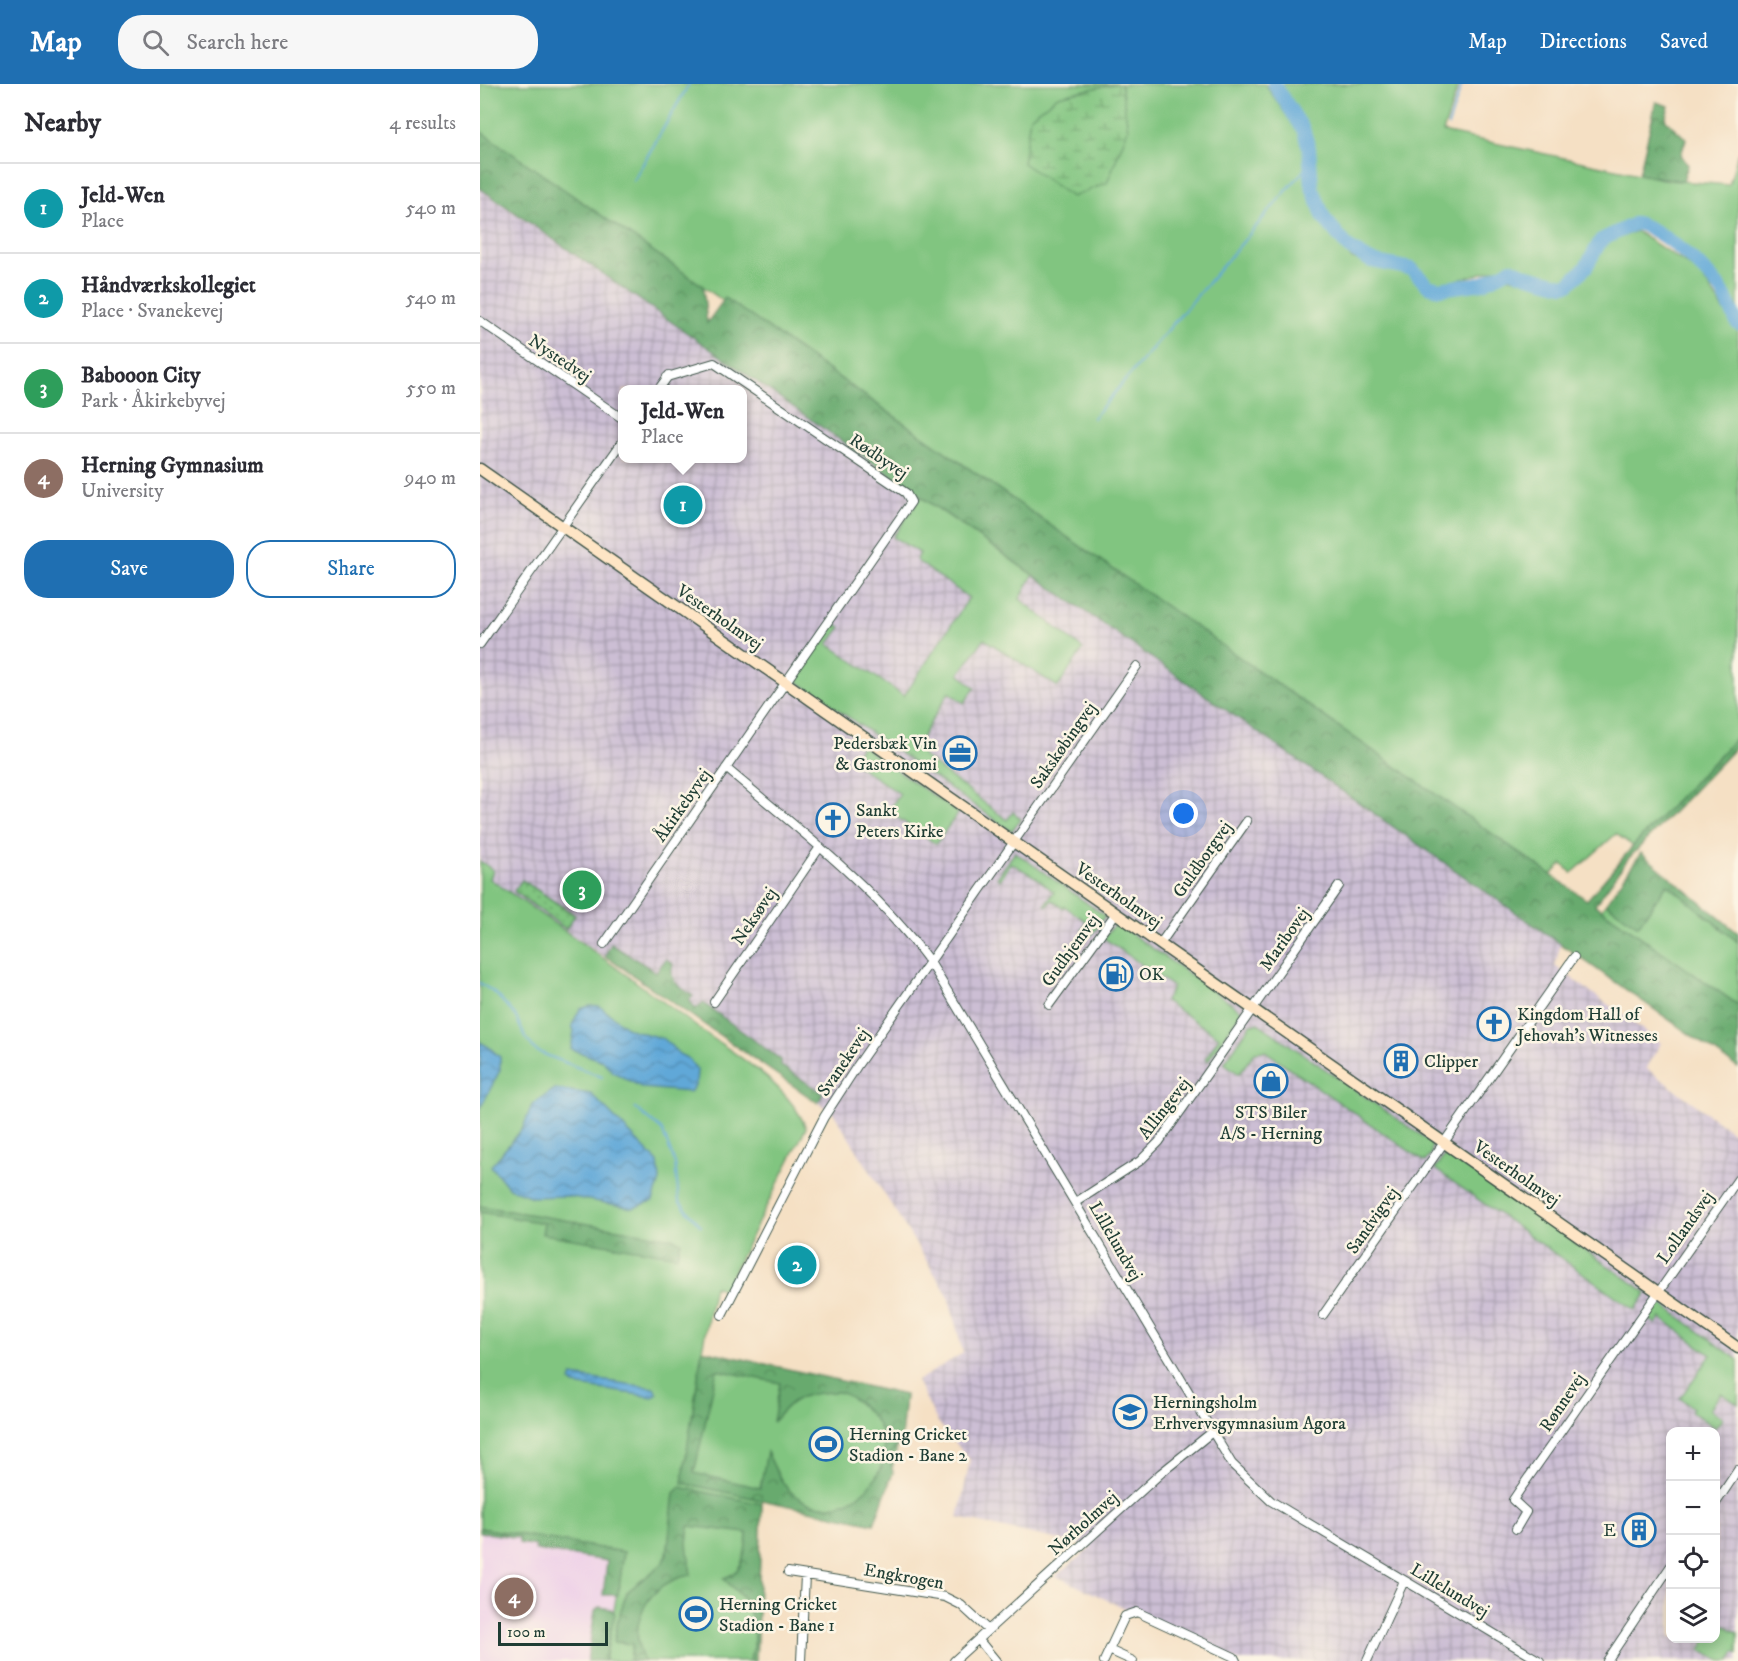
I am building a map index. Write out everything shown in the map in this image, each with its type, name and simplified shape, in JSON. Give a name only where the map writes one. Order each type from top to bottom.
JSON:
[{"type":"street","name":"Nystedvej","points":[[480,321],[618,416]]},
{"type":"street","name":"Rødbyvej","points":[[661,385],[669,374],[714,363],[746,385]]},
{"type":"street","name":"Rødbyvej","points":[[747,385],[906,493],[910,502],[786,683]]},
{"type":"street","points":[[480,644],[618,448]]},
{"type":"street","name":"Vesterholmvej","points":[[480,469],[1738,1348]]},
{"type":"street","name":"Sakskøbingvej","points":[[1014,842],[1137,666]]},
{"type":"street","name":"Åkirkebyvej","points":[[604,944],[786,683]]},
{"type":"street","name":"Lillelundvej","points":[[726,768],[875,895],[904,927],[930,962],[1232,1464],[1271,1501],[1540,1661]]},
{"type":"street","name":"Guldborgvej","points":[[1160,944],[1247,821]]},
{"type":"street","name":"Svanekevej","points":[[722,1315],[824,1117],[857,1066],[1014,842]]},
{"type":"street","name":"Neksøvej","points":[[714,1002],[820,847]]},
{"type":"street","name":"Maribovej","points":[[1254,1009],[1339,886]]},
{"type":"street","name":"Gudhjemvej","points":[[1049,1005],[1116,913]]},
{"type":"street","name":"Sandvigvej","points":[[1323,1315],[1575,957]]},
{"type":"street","name":"Allingevej","points":[[1076,1202],[1140,1161],[1159,1142],[1254,1009]]},
{"type":"street","name":"Lollandsvej","points":[[1658,1292],[1738,1179]]},
{"type":"street","name":"Rønnevej","points":[[1516,1529],[1526,1512],[1513,1500],[1658,1292]]},
{"type":"street","name":"Nørholmvej","points":[[954,1661],[1161,1473],[1211,1432]]},
{"type":"street","points":[[1720,1497],[1738,1470]]},
{"type":"street","name":"Engkrogen","points":[[788,1572],[945,1597],[961,1605],[988,1630]]},
{"type":"street","points":[[1607,1661],[1666,1574]]},
{"type":"street","points":[[801,1661],[805,1575]]},
{"type":"street","points":[[1367,1661],[1404,1581]]},
{"type":"street","points":[[1104,1661],[1125,1616],[1137,1612],[1235,1659]]},
{"type":"street","points":[[978,1639],[996,1661]]},
{"type":"street","points":[[1109,1650],[1133,1661]]},
{"type":"shaded area","points":[[480,189],[1561,942],[1555,966],[1661,1043],[1646,1068],[1738,1136],[1738,1661],[1237,1661],[1056,1576],[1092,1547],[958,1518],[970,1460],[937,1421],[917,1381],[963,1353],[948,1295],[834,1114],[612,953],[607,959],[489,878],[493,870],[480,861]]},
{"type":"shaded area","points":[[480,1529],[624,1552],[605,1661],[480,1661]]},
{"type":"green space","points":[[480,84],[1265,84],[1299,133],[1304,152],[1307,185],[1318,219],[1352,259],[1411,274],[1426,292],[1511,277],[1571,289],[1608,242],[1636,231],[1699,272],[1738,331],[1738,736],[1633,846],[1616,834],[1572,873],[1562,864],[1551,875],[480,132]]},
{"type":"green space","points":[[1121,84],[1128,129],[1107,183],[1072,197],[1023,163],[1030,117],[1058,96]]},
{"type":"green space","points":[[1278,84],[1459,84],[1443,132],[1667,180],[1729,185],[1738,152],[1738,319],[1725,291],[1703,265],[1648,223],[1633,220],[1601,234],[1584,263],[1566,280],[1530,274],[1511,265],[1439,285],[1429,282],[1417,265],[1372,258],[1350,245],[1328,217],[1316,187],[1312,146]]},
{"type":"green space","points":[[1656,102],[1669,106],[1665,119],[1686,139],[1681,155],[1688,165],[1683,181],[1639,174]]},
{"type":"green space","points":[[480,131],[703,286],[707,323],[725,298],[1587,900],[1633,846],[1738,736],[1738,745],[1627,860],[1595,905],[1738,1005],[1738,1068],[480,188]]},
{"type":"green space","points":[[921,497],[1033,575],[1020,599],[1083,649],[1058,687],[984,639],[959,674],[975,688],[964,703],[949,692],[920,740],[923,756],[1007,820],[1013,812],[1021,819],[1011,831],[797,681],[807,660],[834,623],[841,627],[828,644],[904,696],[969,598],[916,560],[920,553],[893,537]]},
{"type":"green space","points":[[862,746],[958,813],[936,844],[888,811],[900,794],[851,761]]},
{"type":"green space","points":[[1015,852],[1105,916],[1091,936],[1082,930],[1087,922],[1064,906],[1063,908],[1052,900],[1047,906],[1045,904],[1054,892],[1037,878],[1011,863],[1000,880],[997,878]]},
{"type":"green space","points":[[1641,853],[1738,933],[1738,942],[1667,884],[1638,926],[1606,903]]},
{"type":"green space","points":[[480,861],[493,870],[490,879],[759,1071],[787,1097],[806,1128],[724,1290],[714,1286],[702,1350],[905,1395],[894,1461],[874,1524],[762,1499],[756,1661],[605,1661],[624,1552],[480,1528]]},
{"type":"green space","points":[[522,880],[575,915],[566,929],[514,891]]},
{"type":"green space","points":[[1667,884],[1738,942],[1738,1005],[1601,909],[1606,903],[1638,926]]},
{"type":"green space","points":[[1116,923],[1242,1011],[1208,1061],[1205,1059],[1219,1037],[1165,1001],[1173,987],[1104,938]]},
{"type":"green space","points":[[611,944],[656,972],[666,959],[673,964],[673,979],[693,996],[689,1000],[696,1009],[703,1003],[781,1060],[781,1066],[823,1093],[818,1103],[605,956]]},
{"type":"green space","points":[[1258,1023],[1432,1143],[1431,1154],[1425,1162],[1265,1051],[1255,1052],[1239,1074],[1224,1063],[1251,1024]]},
{"type":"green space","points":[[1446,1153],[1647,1293],[1635,1310],[1435,1169]]},
{"type":"green space","points":[[480,1206],[672,1238],[681,1242],[677,1256],[542,1234],[544,1223],[480,1212]]},
{"type":"green space","points":[[1659,1302],[1738,1360],[1738,1404],[1721,1393],[1710,1409],[1723,1418],[1716,1427],[1691,1411],[1693,1408],[1680,1398],[1711,1355],[1661,1318],[1656,1324],[1647,1317]]},
{"type":"green space","points":[[702,1350],[905,1395],[901,1439],[890,1456],[893,1473],[874,1524],[682,1483]],"holes":[[[717,1370],[780,1383],[773,1422],[787,1407],[800,1398],[835,1392],[852,1398],[866,1410],[880,1430],[884,1452],[879,1472],[866,1489],[849,1501],[829,1506],[807,1502],[787,1488],[767,1452],[760,1488],[694,1473]]]},
{"type":"green space","points":[[680,1487],[762,1504],[756,1661],[749,1661],[754,1647],[753,1620],[743,1598],[723,1578],[730,1576],[740,1566],[745,1554],[747,1533],[689,1526],[687,1544],[691,1575],[664,1585],[645,1606],[640,1618],[639,1646],[644,1661],[630,1661],[632,1644],[614,1642],[618,1619],[627,1592],[662,1564],[667,1554],[674,1493]]},
{"type":"green space","points":[[480,1528],[624,1552],[618,1595],[603,1595],[607,1561],[535,1550],[536,1546],[519,1543],[519,1538],[480,1532]]},
{"type":"green space","points":[[599,1607],[611,1609],[615,1614],[604,1661],[587,1661],[595,1611]]},
{"type":"green space","points":[[1720,1622],[1738,1633],[1738,1654],[1735,1652],[1730,1661],[1721,1661],[1700,1650],[1704,1643],[1720,1643]]},
{"type":"water","points":[[599,1006],[629,1029],[664,1039],[679,1054],[689,1059],[697,1070],[696,1084],[690,1092],[643,1088],[613,1072],[603,1061],[571,1049],[574,1031],[572,1025],[580,1009]]},
{"type":"water","points":[[480,1042],[500,1057],[500,1070],[480,1109]]},
{"type":"water","points":[[555,1089],[591,1094],[658,1162],[660,1180],[653,1201],[633,1208],[567,1196],[532,1197],[509,1188],[491,1166],[523,1128],[532,1105]]},
{"type":"water","points":[[572,1376],[654,1388],[658,1394],[653,1397],[574,1385],[570,1381]]},
{"type":"waterway","points":[[633,181],[689,84]]},
{"type":"waterway","points":[[1274,84],[1303,129],[1309,148],[1312,187],[1324,218],[1349,248],[1371,261],[1412,269],[1428,286],[1439,289],[1483,283],[1511,269],[1563,285],[1569,284],[1586,267],[1601,240],[1636,223],[1670,241],[1705,272],[1723,294],[1738,324]]},
{"type":"waterway","points":[[1448,126],[1462,84]]},
{"type":"waterway","points":[[1093,418],[1310,163]]},
{"type":"waterway","points":[[480,983],[496,994],[515,1015],[525,1037],[536,1051],[602,1077]]},
{"type":"waterway","points":[[635,1108],[662,1130],[675,1163],[679,1201],[701,1226]]},
{"type":"place","name":"Jeld-Wen","points":[[683,505]]},
{"type":"place","name":"Pedersbæk Vin & Gastronomi","points":[[960,753]]},
{"type":"place","name":"Sankt Peters Kirke","points":[[833,820]]},
{"type":"place","name":"Babooon City","points":[[582,890]]},
{"type":"place","name":"OK","points":[[1116,974]]},
{"type":"place","name":"Kingdom Hall of Jehovah's Witnesses","points":[[1494,1024]]},
{"type":"place","name":"Clipper","points":[[1401,1061]]},
{"type":"place","name":"STS Biler A/S - Herning","points":[[1271,1081]]},
{"type":"place","name":"Håndværkskollegiet","points":[[797,1265]]},
{"type":"place","name":"Herningsholm Erhvervsgymnasium Agora","points":[[1130,1412]]},
{"type":"place","name":"Herning Cricket Stadion - Bane 2","points":[[826,1444]]},
{"type":"place","name":"E","points":[[1639,1530]]},
{"type":"place","name":"Herning Gymnasium","points":[[514,1597]]},
{"type":"place","name":"Herning Cricket Stadion - Bane 1","points":[[696,1614]]}]
